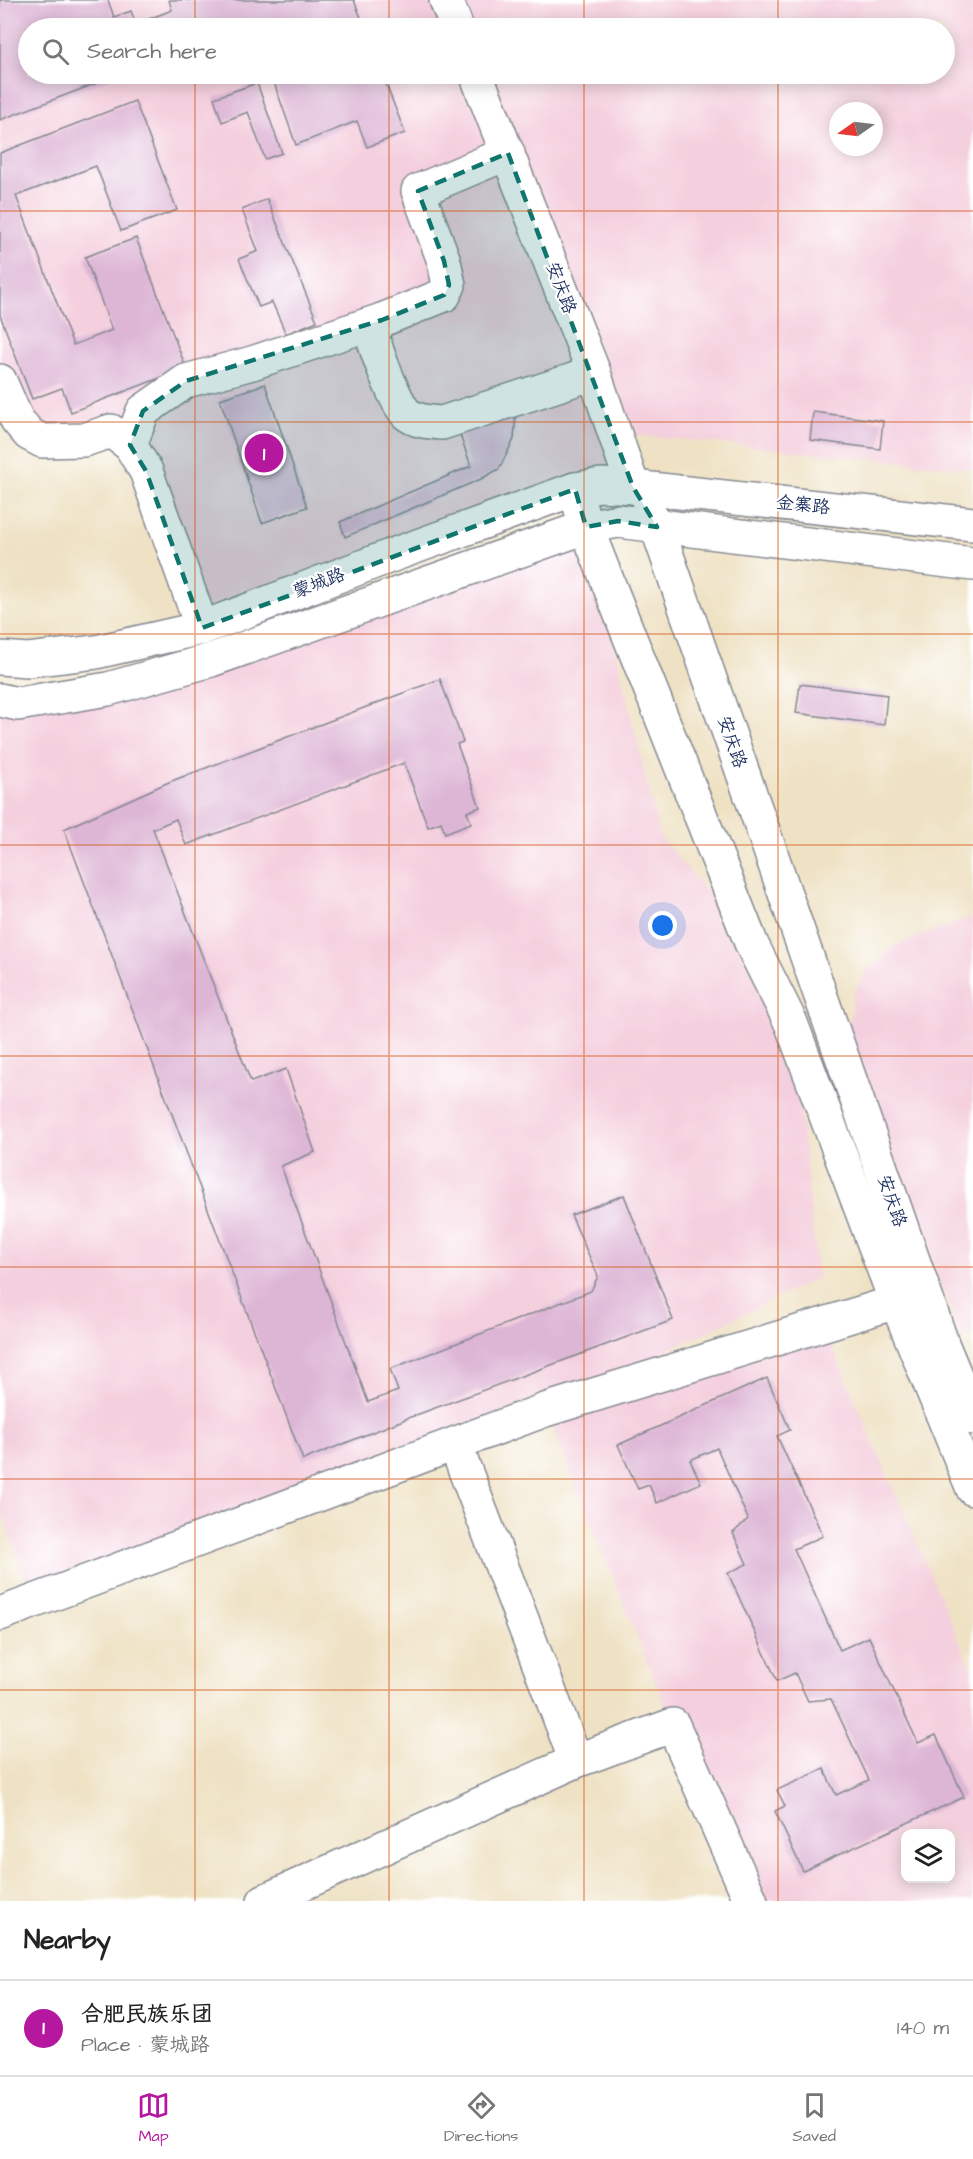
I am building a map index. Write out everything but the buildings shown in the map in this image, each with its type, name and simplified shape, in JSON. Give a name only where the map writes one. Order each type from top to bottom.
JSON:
[{"type":"main road","points":[[446,0],[454,18]]},
{"type":"main road","name":"安庆路","points":[[480,84],[594,373],[633,487],[657,527],[939,1335],[973,1418]]},
{"type":"main road","points":[[130,445],[144,411],[186,381],[252,363],[382,320],[444,295],[449,285],[444,261],[418,190],[508,153]]},
{"type":"main road","points":[[382,320],[372,332],[389,380],[405,413],[422,422],[442,423],[594,373]]},
{"type":"main road","points":[[0,381],[16,420],[28,434],[42,441],[84,440],[111,431],[130,445],[146,471],[202,628]]},
{"type":"main road","name":"蒙城路","points":[[0,658],[28,660],[96,652],[202,628],[390,556],[575,489],[601,485],[633,487]]},
{"type":"main road","name":"金寨路","points":[[633,487],[973,524]]},
{"type":"main road","name":"安庆路","points":[[575,489],[586,527],[752,945],[791,1023],[896,1302],[973,1489]]},
{"type":"main road","name":"蒙城路","points":[[0,700],[18,704],[108,689],[212,660],[586,527],[618,520],[657,527]]},
{"type":"main road","points":[[657,527],[973,564]]},
{"type":"main road","points":[[0,1614],[545,1410],[896,1302]]},
{"type":"main road","points":[[455,1444],[576,1761]]},
{"type":"main road","points":[[264,1901],[576,1761],[673,1725],[752,1901]]},
{"type":"highlighted area","points":[[508,153],[633,487],[657,527],[618,521],[586,527],[575,489],[202,628],[146,471],[130,445],[143,411],[186,381],[382,320],[444,295],[449,285],[444,261],[418,191]]},
{"type":"shaded area","points":[[0,0],[446,0],[453,18],[18,18],[18,84],[480,84],[633,487],[202,628],[130,445],[42,441],[0,381]]},
{"type":"shaded area","points":[[458,0],[973,0],[973,469],[636,435],[492,84],[955,84],[955,18],[465,18]]},
{"type":"shaded area","points":[[586,527],[660,837],[752,945],[791,1023],[818,1278],[549,1408],[828,1337],[973,1673],[973,1901],[751,1901],[673,1725],[545,1410],[34,1601],[0,1507],[0,700],[18,704]]},
{"type":"shaded area","points":[[973,917],[973,1333],[962,1338],[853,1061],[849,1028],[854,992],[867,971],[896,945]]},
{"type":"place","name":"合肥民族乐团","points":[[264,453]]}]
